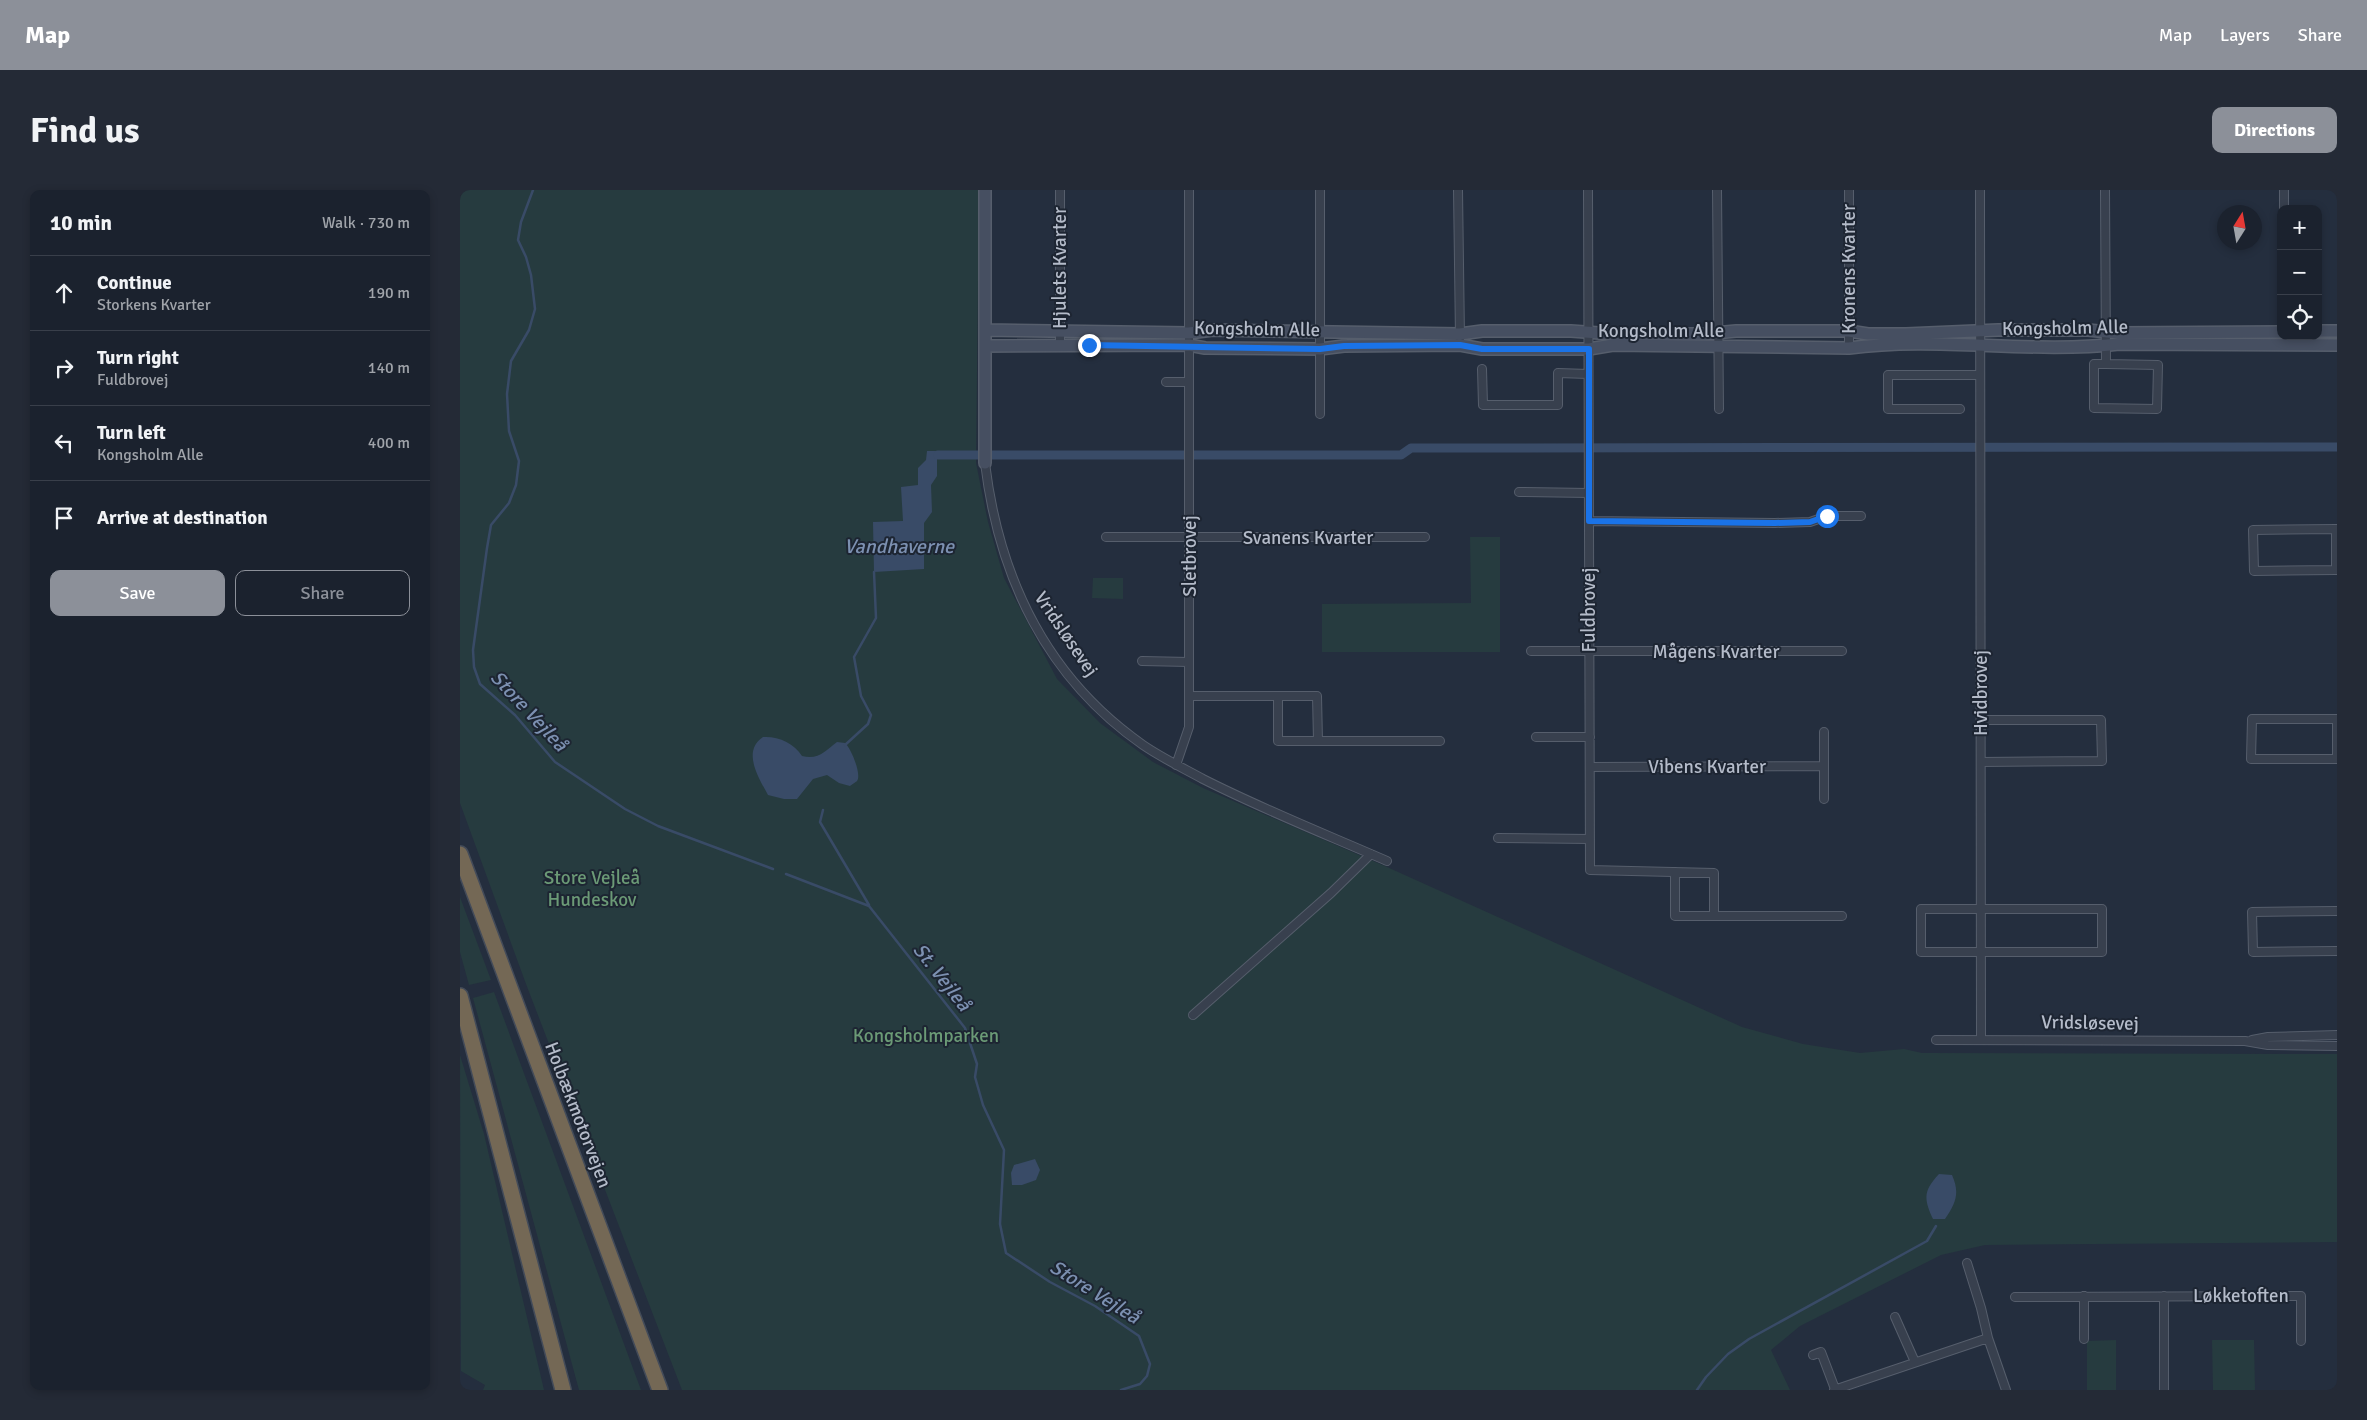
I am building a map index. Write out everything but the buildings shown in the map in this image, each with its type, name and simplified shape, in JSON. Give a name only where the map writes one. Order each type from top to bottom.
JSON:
[{"type":"highway","name":"Holbækmotorvejen","points":[[460,854],[660,1390]]},
{"type":"highway","points":[[460,996],[563,1390]]},
{"type":"street","name":"Vridsløsevej","points":[[985,190],[985,463],[992,512],[1002,552],[1016,591],[1033,623],[1062,668],[1087,696],[1131,736],[1176,765],[1228,792],[1387,861]]},
{"type":"street","name":"Hjulets Kvarter","points":[[1060,190],[1060,345]]},
{"type":"street","name":"Sletbrovej","points":[[1176,765],[1189,728],[1190,696],[1190,190]]},
{"type":"street","points":[[1320,190],[1320,414]]},
{"type":"street","points":[[1458,190],[1460,340]]},
{"type":"street","name":"Fuldbrovej","points":[[1588,190],[1590,870],[1675,872]]},
{"type":"street","points":[[1716,190],[1719,409]]},
{"type":"street","name":"Kronens Kvarter","points":[[1849,190],[1849,348]]},
{"type":"street","name":"Hvidbrovej","points":[[1980,190],[1981,1040]]},
{"type":"street","points":[[2105,190],[2106,364]]},
{"type":"street","points":[[2284,190],[2284,205]]},
{"type":"street","name":"Kongsholm Alle","points":[[985,330],[1189,333],[1213,330],[1321,331],[1460,340],[1482,349],[1589,349],[1613,345],[1849,348],[1871,345],[2106,346],[2284,340],[2337,345]]},
{"type":"street","name":"Kongsholm Alle","points":[[985,346],[1189,345],[1205,348],[1320,349],[1460,340],[1482,331],[1613,334],[1849,331],[1878,334],[1979,331],[2277,332]]},
{"type":"street","points":[[2322,331],[2337,331]]},
{"type":"street","points":[[2094,364],[2106,364],[2158,365],[2157,409],[2094,408],[2094,364]]},
{"type":"street","points":[[1482,369],[1483,405],[1558,405],[1558,373],[1588,374]]},
{"type":"street","points":[[1960,409],[1888,409],[1888,375],[1980,375]]},
{"type":"street","points":[[1166,382],[1189,382]]},
{"type":"street","points":[[1520,492],[1589,493]]},
{"type":"street","points":[[1589,521],[1775,523],[1810,522],[1827,516],[1861,516]]},
{"type":"street","points":[[2336,529],[2337,550],[2336,570],[2254,571],[2253,530],[2336,529]]},
{"type":"street","name":"Svanens Kvarter","points":[[1106,537],[1425,538]]},
{"type":"street","name":"Mågens Kvarter","points":[[1531,651],[1842,651]]},
{"type":"street","points":[[1142,661],[1189,662]]},
{"type":"street","points":[[1190,696],[1317,696],[1318,741]]},
{"type":"street","points":[[1278,696],[1278,741],[1440,741]]},
{"type":"street","points":[[2252,719],[2337,720],[2337,739],[2337,759],[2252,759],[2252,719]]},
{"type":"street","points":[[1981,720],[2102,720],[2102,762],[1981,762]]},
{"type":"street","points":[[1824,732],[1824,800]]},
{"type":"street","points":[[1536,737],[1590,737]]},
{"type":"street","name":"Vibens Kvarter","points":[[1590,767],[1824,766]]},
{"type":"street","points":[[1498,838],[1590,838]]},
{"type":"street","points":[[1193,1015],[1326,898],[1365,862],[1371,854]]},
{"type":"street","points":[[1714,916],[1714,872],[1675,872],[1675,916],[1714,916],[1842,916]]},
{"type":"street","points":[[1922,909],[2102,909],[2102,952],[1980,952],[1922,952],[1922,909]]},
{"type":"street","points":[[2337,911],[2252,912],[2253,952],[2337,951]]},
{"type":"street","name":"Vridsløsevej","points":[[2245,1041],[2268,1037],[2337,1035]]},
{"type":"street","name":"Vridsløsevej","points":[[1936,1040],[2245,1041],[2268,1045],[2337,1046]]},
{"type":"street","points":[[1967,1263],[1988,1338],[2006,1390]]},
{"type":"street","points":[[2084,1296],[2084,1339]]},
{"type":"street","points":[[2164,1296],[2164,1390]]},
{"type":"street","name":"Løkketoften","points":[[2015,1297],[2302,1296],[2301,1341]]},
{"type":"street","points":[[1895,1317],[1915,1362]]},
{"type":"street","points":[[1813,1355],[1821,1352],[1835,1390],[1988,1338]]},
{"type":"green space","name":"Kongsholmparken","points":[[460,190],[979,190],[976,463],[988,522],[1004,578],[1057,679],[1100,723],[1153,762],[1203,788],[1387,867],[1742,1027],[1803,1044],[1860,1053],[1904,1049],[1922,1053],[2337,1054],[2337,1242],[1985,1245],[1941,1255],[1800,1326],[1771,1350],[1790,1390],[682,1390],[526,984],[460,803]]},
{"type":"green space","points":[[1470,537],[1500,537],[1500,652],[1322,652],[1322,604],[1471,603]]},
{"type":"green space","points":[[1093,578],[1123,578],[1123,599],[1092,598]]},
{"type":"green space","points":[[460,897],[491,980],[469,985],[460,952]]},
{"type":"green space","points":[[494,992],[641,1390],[579,1390],[473,998]]},
{"type":"green space","points":[[460,1055],[484,1134],[544,1390],[483,1390],[485,1385],[461,1371]]},
{"type":"green space","points":[[2116,1340],[2116,1390],[2087,1390],[2087,1341]]},
{"type":"green space","points":[[2212,1340],[2254,1340],[2255,1390],[2213,1390]]},
{"type":"water","name":"Vandhaverne","points":[[927,451],[937,451],[937,476],[931,485],[932,512],[924,523],[924,569],[874,572],[873,522],[903,521],[901,487],[918,485],[918,468],[926,460]]},
{"type":"water","points":[[763,737],[785,741],[795,747],[802,756],[808,757],[821,754],[837,742],[845,743],[855,762],[858,773],[857,781],[850,786],[839,783],[827,775],[813,779],[797,799],[784,799],[768,795],[756,772],[753,757],[757,743]]},
{"type":"water","points":[[1035,1159],[1040,1170],[1036,1180],[1022,1185],[1012,1185],[1011,1173],[1014,1165]]},
{"type":"water","points":[[1939,1174],[1952,1175],[1956,1187],[1956,1198],[1945,1219],[1933,1219],[1927,1195],[1930,1185]]},
{"type":"waterway","name":"Store Vejleå","points":[[533,190],[521,222],[518,240],[526,257],[531,275],[535,309],[529,330],[511,361],[507,394],[509,431],[519,461],[516,485],[509,503],[491,525],[473,650],[474,667],[480,684],[515,715],[555,762],[625,809],[658,826],[773,869]]},
{"type":"waterway","points":[[938,455],[1401,455],[1411,448],[2337,447]]},
{"type":"waterway","points":[[845,745],[868,724],[871,715],[861,696],[854,657],[876,618],[874,572]]},
{"type":"waterway","points":[[823,810],[820,822],[869,905]]},
{"type":"waterway","name":"St. Vejleå","points":[[786,874],[869,906],[965,1028],[977,1064],[975,1077],[983,1105],[1004,1150],[1000,1224],[1006,1253],[1050,1282],[1095,1306],[1139,1336],[1150,1364],[1147,1376],[1140,1384],[1121,1390]]},
{"type":"waterway","points":[[1697,1390],[1706,1377],[1728,1354],[1749,1339],[1927,1241],[1936,1226]]},
{"type":"route","points":[[1089,345],[1189,345],[1205,348],[1320,349],[1344,346],[1460,345],[1482,349],[1589,349],[1589,521],[1775,523],[1810,522],[1827,516]]},
{"type":"park label","name":"Store Vejleå Hundeskov","points":[[592,889]]}]
